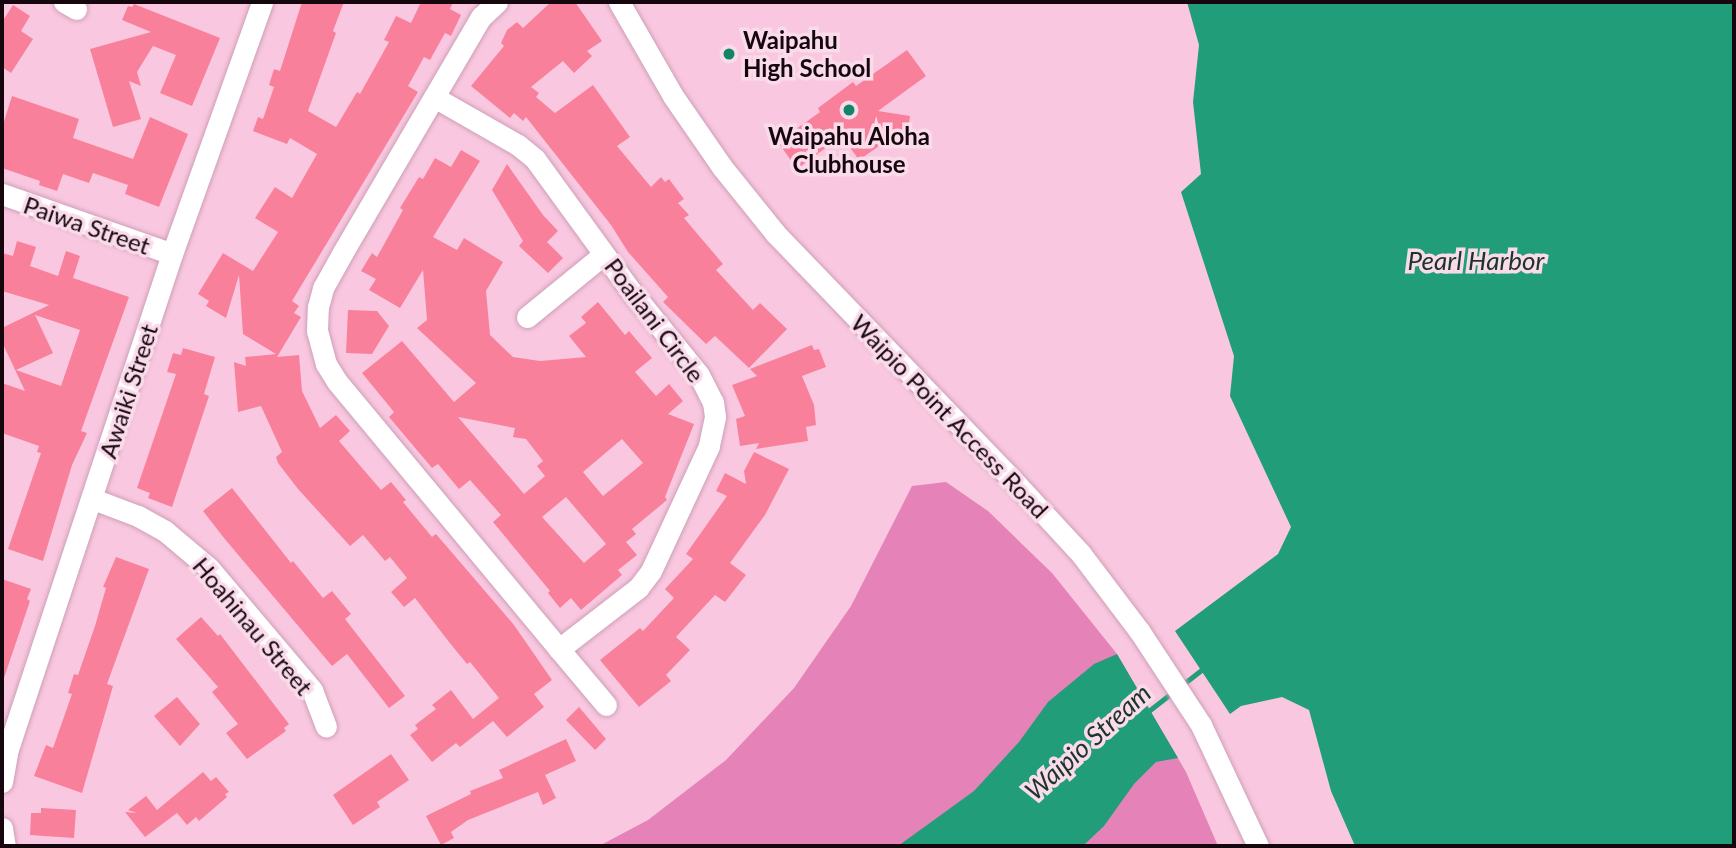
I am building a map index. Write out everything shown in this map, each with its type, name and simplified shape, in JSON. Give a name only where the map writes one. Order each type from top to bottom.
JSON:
[{"type":"street","name":"Awaiki Street","points":[[2,782],[8,749],[172,254],[262,2]]},
{"type":"street","points":[[498,2],[481,17],[323,288],[318,307],[321,349],[336,380],[606,705]]},
{"type":"street","name":"Waipio Point Access Road","points":[[619,2],[673,96],[722,167],[775,233],[1081,554],[1140,632],[1201,725],[1258,846]]},
{"type":"street","name":"Poailani Circle","points":[[435,97],[519,145],[534,159],[699,375],[713,402],[715,417],[709,446],[651,571],[638,588],[559,649]]},
{"type":"street","name":"Paiwa Street","points":[[2,194],[172,254]]},
{"type":"street","points":[[527,317],[604,254]]},
{"type":"street","name":"Hoahinau Street","points":[[93,499],[138,516],[165,531],[209,568],[312,690],[326,726]]},
{"type":"street","points":[[2,828],[5,846]]},
{"type":"shaded area","points":[[946,482],[988,511],[1052,573],[1117,654],[1186,772],[1218,846],[599,846],[648,820],[726,760],[794,688],[851,606],[912,486]]},
{"type":"water","name":"Pearl Harbor","points":[[1187,2],[1734,2],[1734,846],[1355,846],[1331,791],[1309,710],[1282,697],[1241,706],[1230,714],[1175,631],[1278,554],[1291,527],[1230,396],[1234,356],[1181,192],[1201,174],[1193,102],[1199,45]]},
{"type":"water","points":[[1117,654],[1178,758],[1156,762],[1134,784],[1104,826],[1086,843],[1082,846],[898,846],[974,791],[1019,742],[1048,702],[1094,664]]},
{"type":"building","points":[[302,2],[344,2],[333,31],[336,33],[308,111],[336,127],[357,92],[360,94],[389,42],[384,40],[396,16],[411,23],[421,2],[453,2],[450,9],[461,15],[451,36],[445,33],[430,60],[424,57],[408,86],[418,92],[292,301],[299,306],[294,313],[301,317],[277,357],[299,355],[302,391],[320,428],[336,415],[350,431],[339,441],[381,490],[391,482],[406,500],[403,502],[432,537],[436,534],[514,625],[552,680],[534,694],[544,707],[507,737],[493,721],[460,747],[456,743],[432,762],[410,735],[418,729],[415,725],[436,709],[432,705],[451,690],[473,719],[499,698],[470,662],[467,664],[415,598],[404,607],[391,592],[407,578],[390,557],[385,561],[363,535],[350,546],[298,489],[278,463],[276,457],[282,452],[261,406],[238,412],[234,362],[246,366],[245,357],[276,354],[243,334],[239,275],[226,318],[206,306],[209,301],[198,294],[223,253],[253,271],[278,232],[255,218],[275,187],[292,198],[317,154],[290,138],[287,144],[253,131],[258,117],[263,119],[274,87],[269,85],[274,69],[280,71]]},
{"type":"building","points":[[551,2],[575,2],[602,41],[587,51],[592,56],[574,73],[563,61],[531,87],[539,93],[536,97],[555,113],[593,85],[630,137],[617,146],[651,187],[661,177],[665,182],[669,179],[684,199],[678,203],[689,215],[684,218],[723,264],[716,270],[753,310],[760,303],[787,329],[749,368],[715,336],[706,344],[663,302],[668,297],[628,252],[611,225],[526,117],[523,121],[514,113],[510,118],[471,86],[504,46],[501,43],[507,30],[517,22],[523,28]]},
{"type":"building","points":[[134,4],[220,38],[192,106],[160,93],[176,55],[153,46],[137,72],[141,86],[129,81],[141,119],[113,127],[90,49],[151,32],[122,20],[128,6],[132,7]]},
{"type":"building","points":[[13,5],[30,16],[21,31],[33,39],[11,73],[2,67],[2,22]]},
{"type":"building","name":"Waipahu Aloha Clubhouse","points":[[907,50],[926,76],[878,111],[910,116],[907,137],[895,135],[859,160],[842,136],[797,169],[778,142],[820,112],[818,108],[853,82],[856,86]]},
{"type":"building","points":[[12,96],[79,119],[73,138],[133,159],[150,117],[188,134],[159,207],[125,194],[128,185],[93,173],[89,183],[63,174],[57,191],[39,185],[40,181],[2,168],[2,128]]},
{"type":"building","points":[[461,150],[480,161],[433,237],[457,250],[464,238],[503,262],[486,291],[490,335],[513,357],[540,361],[586,357],[569,336],[586,323],[581,317],[598,302],[625,335],[629,331],[652,358],[635,372],[656,396],[669,384],[683,401],[668,414],[694,424],[665,497],[667,500],[632,529],[636,534],[626,542],[637,555],[618,570],[622,575],[581,610],[571,598],[560,608],[548,593],[550,591],[493,522],[501,515],[470,480],[459,489],[438,464],[432,468],[389,417],[394,412],[362,373],[402,341],[454,402],[476,383],[417,328],[427,320],[423,270],[400,308],[369,290],[376,279],[361,271],[372,253],[377,257],[403,210],[400,208],[419,177],[423,179],[435,158],[451,167]],"holes":[[[458,417],[515,428],[513,437],[526,439],[543,461],[537,466],[545,476],[524,494]],[[622,439],[643,463],[603,496],[583,472]],[[566,497],[606,544],[584,563],[542,517]]]},
{"type":"building","points":[[507,164],[543,215],[558,231],[547,242],[563,258],[548,273],[519,246],[523,241],[492,190]]},
{"type":"building","points":[[17,241],[36,247],[30,266],[58,276],[66,251],[80,256],[73,278],[129,297],[81,431],[87,433],[72,465],[43,561],[8,549],[41,453],[37,452],[39,446],[2,433],[2,383],[25,391],[2,342],[2,328],[49,305],[2,291],[2,253],[13,256]],"holes":[[[35,315],[80,330],[61,386],[16,370],[53,353]]]},
{"type":"building","points":[[348,310],[377,311],[389,326],[372,354],[346,353]]},
{"type":"building","points":[[812,345],[814,350],[819,349],[826,367],[802,376],[814,405],[816,425],[806,427],[808,441],[756,449],[759,443],[740,446],[736,419],[745,416],[732,385],[757,376],[750,369]]},
{"type":"building","points":[[183,348],[215,357],[204,394],[209,396],[172,507],[148,498],[150,493],[137,488],[176,374],[167,372],[173,353],[181,355]]},
{"type":"building","points":[[754,452],[789,469],[765,515],[730,563],[746,575],[725,602],[715,595],[676,637],[690,650],[666,675],[671,681],[639,707],[600,660],[640,628],[643,631],[674,598],[665,589],[693,559],[686,554],[727,496],[716,491],[725,473],[746,484],[744,471]]},
{"type":"building","points":[[232,488],[291,563],[293,561],[323,598],[332,591],[351,614],[345,619],[405,696],[389,708],[347,654],[332,666],[224,538],[203,511]]},
{"type":"building","points":[[116,557],[149,569],[107,684],[113,686],[82,793],[34,776],[46,745],[53,748],[72,694],[68,693],[74,674],[78,675],[106,588],[103,587]]},
{"type":"building","points":[[2,579],[31,589],[27,599],[30,601],[4,678]]},
{"type":"building","points":[[201,617],[218,636],[220,634],[289,724],[284,728],[286,731],[247,759],[226,733],[238,724],[212,692],[218,687],[176,639]]},
{"type":"building","points":[[177,697],[200,724],[180,746],[154,716]]},
{"type":"building","points":[[579,707],[606,739],[595,750],[566,720]]},
{"type":"building","points":[[566,739],[576,761],[545,775],[556,798],[543,805],[538,792],[468,820],[451,832],[454,838],[441,845],[426,816],[471,794],[470,791],[503,778],[499,770]]},
{"type":"building","points":[[391,754],[409,780],[377,802],[380,807],[353,825],[333,795]]},
{"type":"building","points":[[203,772],[211,781],[216,777],[229,792],[225,794],[227,797],[199,821],[196,817],[187,825],[177,813],[145,837],[125,812],[137,813],[128,810],[146,796],[157,810]]},
{"type":"building","points":[[41,808],[76,810],[74,838],[30,835],[31,813],[41,813]]},
{"type":"waterway","name":"Waipio Stream","points":[[1182,685],[1201,670]]},
{"type":"waterway","name":"Waipio Stream","points":[[1146,713],[1174,691]]},
{"type":"place","name":"Waipahu High School","points":[[729,54]]},
{"type":"place","name":"Waipahu Aloha Clubhouse","points":[[849,110]]}]
